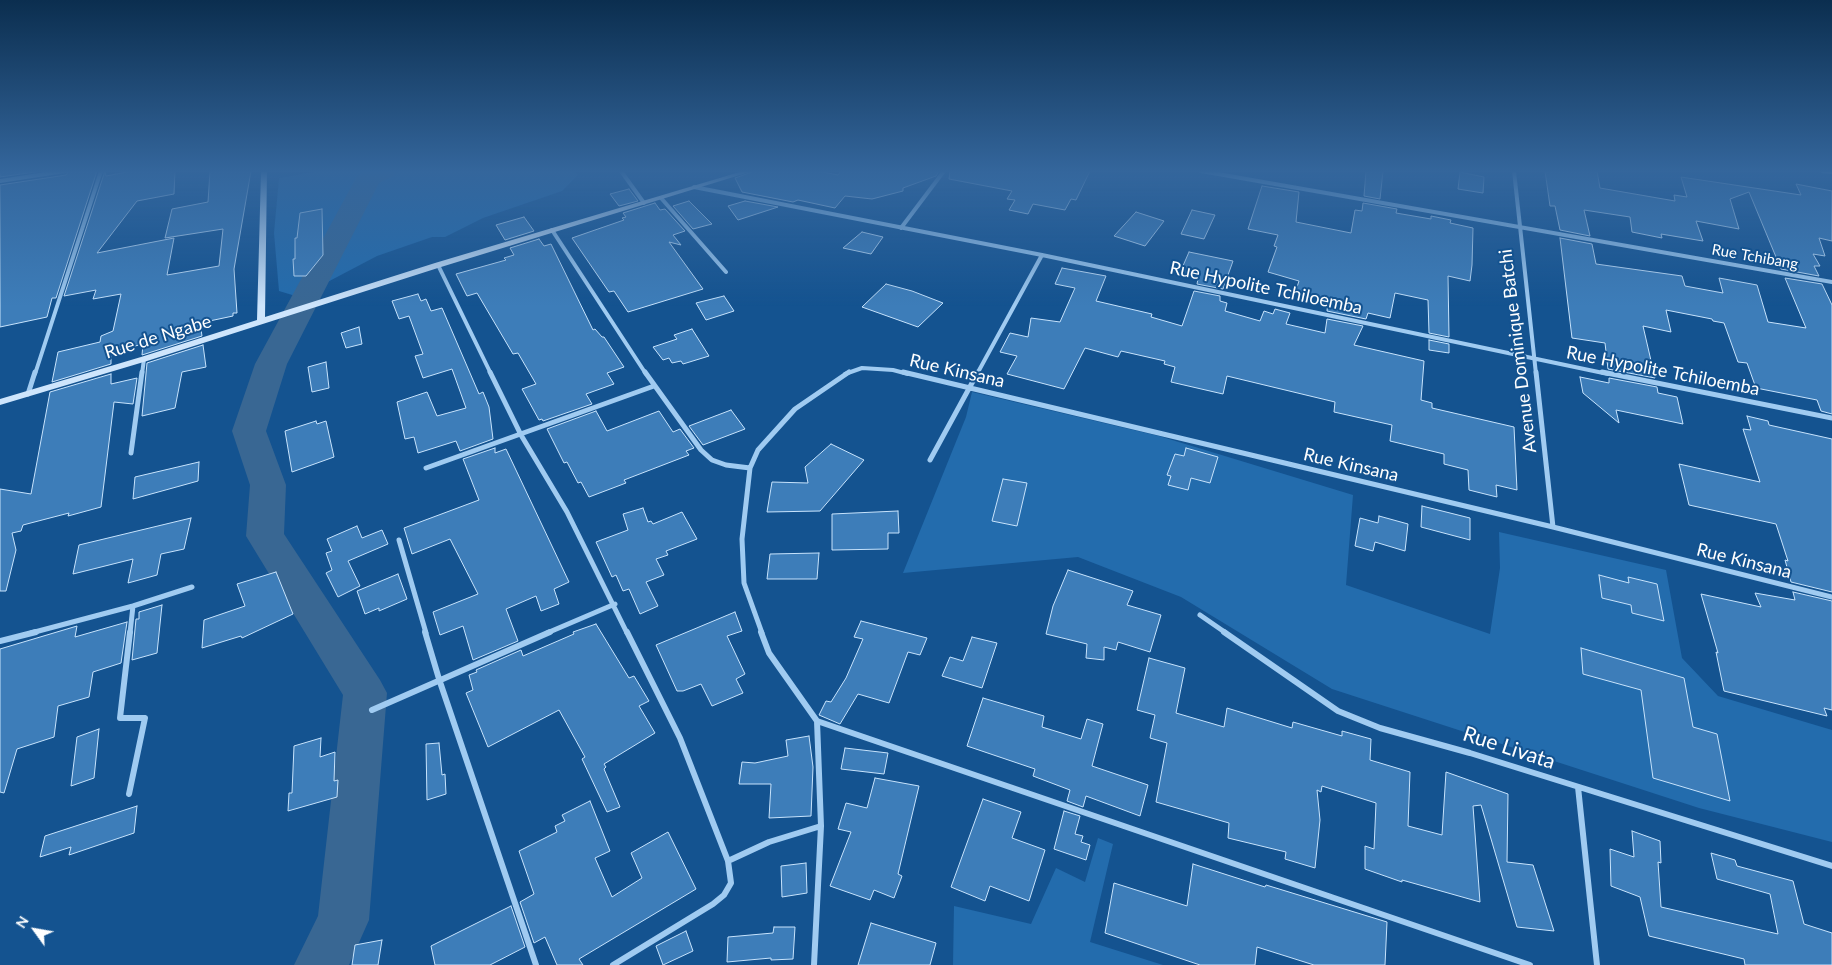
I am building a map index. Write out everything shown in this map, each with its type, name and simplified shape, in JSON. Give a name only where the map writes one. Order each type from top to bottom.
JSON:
[{"type":"street","points":[[28,394],[86,216]]},
{"type":"street","points":[[261,216],[261,322]]},
{"type":"street","name":"Rue de Ngabe","points":[[0,402],[144,359],[438,265],[600,216]]},
{"type":"street","points":[[677,216],[726,272]]},
{"type":"street","name":"Rue Hypolite Tchiloemba","points":[[841,216],[1042,255],[1535,359],[1832,418]]},
{"type":"street","points":[[901,228],[910,216]]},
{"type":"street","name":"Rue Tchibang","points":[[1461,216],[1832,282]]},
{"type":"street","name":"Avenue Dominique Batchi","points":[[1517,216],[1553,527]]},
{"type":"street","points":[[552,230],[654,386],[701,450],[712,460],[726,465],[750,468],[742,539],[744,582],[769,652],[817,721],[821,826],[814,965]]},
{"type":"street","points":[[930,460],[1042,255]]},
{"type":"street","points":[[438,265],[521,435],[567,512],[615,604],[680,738],[728,861],[731,883],[724,895],[713,904],[613,965]]},
{"type":"street","points":[[131,453],[144,359]]},
{"type":"street","name":"Rue Kinsana","points":[[750,468],[758,450],[774,430],[795,410],[844,374],[862,368],[893,370],[1553,527],[1832,597]]},
{"type":"street","points":[[426,468],[654,386]]},
{"type":"street","points":[[399,540],[439,679],[536,965]]},
{"type":"street","points":[[0,641],[133,606],[192,587]]},
{"type":"street","points":[[372,710],[439,679],[615,604]]},
{"type":"street","points":[[129,794],[145,718],[120,718],[133,606]]},
{"type":"street","name":"Rue Livata","points":[[1200,615],[1338,711],[1380,728],[1419,737],[1832,866]]},
{"type":"street","points":[[817,721],[1530,965]]},
{"type":"street","points":[[1578,787],[1597,965]]},
{"type":"street","points":[[728,861],[769,842],[821,826]]},
{"type":"shaded area","points":[[276,216],[489,216],[445,237],[432,237],[377,256],[299,297],[279,291],[274,233]]},
{"type":"shaded area","points":[[972,392],[1159,436],[1353,495],[1346,585],[1490,634],[1500,568],[1499,532],[1666,570],[1682,658],[1718,696],[1832,730],[1832,842],[1699,808],[1332,689],[1181,597],[1078,557],[903,573],[966,417]]},
{"type":"shaded area","points":[[1098,838],[1113,844],[1090,942],[1163,965],[953,965],[954,906],[1031,924],[1056,868],[1085,882]]},
{"type":"building","points":[[0,216],[82,216],[56,298],[52,298],[47,317],[0,327]]},
{"type":"building","points":[[90,216],[125,216],[97,253],[174,238],[167,275],[219,266],[223,229],[165,238],[170,216],[243,216],[234,269],[237,313],[233,313],[233,316],[200,323],[202,336],[142,355],[143,344],[111,352],[111,364],[52,382],[58,352],[100,342],[101,336],[113,331],[121,294],[93,299],[96,290],[64,296]]},
{"type":"building","points":[[300,216],[322,216],[323,255],[306,276],[294,276],[293,259],[295,259],[295,238],[297,238]]},
{"type":"building","points":[[671,216],[685,231],[673,235],[681,245],[669,242],[703,289],[628,312],[614,291],[609,292],[572,238],[624,220],[622,218]]},
{"type":"building","points":[[682,216],[704,216],[712,224],[693,229]]},
{"type":"building","points":[[735,216],[750,216],[738,220]]},
{"type":"building","points":[[1132,216],[1149,216],[1164,221],[1145,246],[1114,236]]},
{"type":"building","points":[[1189,216],[1215,216],[1204,239],[1181,234]]},
{"type":"building","points":[[1252,216],[1297,216],[1296,222],[1351,233],[1354,216],[1414,216],[1431,219],[1431,216],[1451,220],[1450,223],[1473,228],[1470,281],[1448,276],[1449,337],[1429,333],[1428,300],[1395,293],[1390,318],[1368,313],[1366,319],[1327,311],[1328,300],[1295,293],[1299,281],[1268,272],[1277,247],[1274,246],[1278,235],[1248,229]]},
{"type":"building","points":[[1557,216],[1585,216],[1590,236],[1560,230]]},
{"type":"building","points":[[1624,216],[1735,216],[1739,229],[1696,221],[1703,241],[1661,234],[1662,238],[1632,232],[1630,217]]},
{"type":"building","points":[[1759,216],[1832,216],[1832,241],[1819,238],[1825,256],[1813,254],[1820,266],[1814,266],[1819,276],[1781,269]]},
{"type":"building","points":[[524,217],[534,231],[505,240],[496,225]]},
{"type":"building","points":[[862,232],[883,237],[871,254],[843,248]]},
{"type":"building","points":[[1560,238],[1592,244],[1596,264],[1682,276],[1685,286],[1723,293],[1719,278],[1757,285],[1768,322],[1806,328],[1785,278],[1822,284],[1832,305],[1832,414],[1821,411],[1817,400],[1756,388],[1747,363],[1738,362],[1724,323],[1713,321],[1712,319],[1666,310],[1671,332],[1643,326],[1655,378],[1608,369],[1605,343],[1572,338]]},
{"type":"building","points":[[539,239],[544,246],[551,244],[593,330],[595,329],[604,337],[624,367],[607,373],[614,384],[586,394],[592,404],[543,421],[542,419],[539,420],[522,389],[536,384],[518,353],[513,354],[477,293],[467,296],[456,274],[506,260],[504,258],[514,255],[510,248]]},
{"type":"building","points":[[1189,252],[1233,261],[1223,289],[1197,284],[1198,279],[1179,275]]},
{"type":"building","points":[[1062,268],[1106,276],[1096,301],[1152,314],[1151,317],[1182,326],[1194,291],[1220,296],[1220,301],[1227,303],[1225,311],[1260,321],[1264,311],[1273,314],[1275,309],[1290,313],[1286,324],[1325,333],[1327,319],[1363,326],[1354,345],[1424,361],[1421,400],[1432,403],[1432,408],[1514,427],[1517,490],[1496,485],[1497,497],[1469,490],[1468,470],[1444,464],[1444,454],[1390,441],[1392,425],[1334,412],[1335,402],[1227,376],[1223,394],[1171,382],[1175,367],[1164,364],[1165,361],[1121,351],[1118,357],[1085,348],[1064,389],[1007,374],[1017,356],[1000,352],[1010,333],[1028,337],[1031,318],[1060,322],[1075,288],[1055,284]]},
{"type":"building","points":[[886,284],[912,291],[943,303],[918,327],[862,307]]},
{"type":"building","points":[[418,294],[421,301],[426,299],[431,311],[442,308],[479,394],[483,392],[489,407],[493,439],[460,451],[456,441],[418,453],[414,437],[405,439],[397,402],[427,392],[437,416],[466,408],[452,369],[423,378],[415,356],[423,354],[409,316],[399,319],[392,301]]},
{"type":"building","points":[[724,296],[734,311],[706,320],[696,303]]},
{"type":"building","points":[[359,327],[362,344],[346,348],[341,333]]},
{"type":"building","points":[[692,329],[709,356],[683,364],[681,361],[672,363],[669,358],[663,360],[653,347],[677,339],[674,335]]},
{"type":"building","points":[[1429,340],[1449,344],[1449,353],[1429,350]]},
{"type":"building","points":[[203,345],[206,367],[182,372],[175,408],[142,416],[147,363]]},
{"type":"building","points":[[326,362],[329,388],[312,392],[308,367]]},
{"type":"building","points":[[111,374],[111,384],[137,378],[133,404],[114,402],[101,507],[23,525],[21,531],[12,533],[16,550],[6,591],[0,591],[0,489],[31,494],[50,392]]},
{"type":"building","points":[[1580,377],[1609,383],[1609,378],[1657,387],[1658,393],[1677,397],[1683,424],[1616,410],[1619,423],[1583,393]]},
{"type":"building","points":[[731,410],[745,429],[703,445],[689,426]]},
{"type":"building","points":[[596,411],[607,431],[659,411],[673,432],[680,429],[694,448],[686,451],[689,455],[624,480],[626,483],[589,497],[581,482],[578,483],[567,462],[564,463],[547,429]]},
{"type":"building","points":[[1747,416],[1768,421],[1769,425],[1832,439],[1832,592],[1791,582],[1785,560],[1788,561],[1776,524],[1689,505],[1679,464],[1760,482],[1743,429],[1751,430]]},
{"type":"building","points":[[316,421],[317,424],[326,421],[334,457],[292,472],[285,431]]},
{"type":"building","points":[[831,444],[864,460],[820,511],[767,512],[772,482],[808,483],[805,467]]},
{"type":"building","points":[[495,448],[495,453],[506,449],[569,582],[554,589],[559,604],[541,611],[536,596],[506,609],[518,641],[473,660],[463,626],[440,635],[433,612],[478,594],[450,539],[412,554],[404,528],[479,500],[463,459]]},
{"type":"building","points":[[1186,448],[1218,457],[1210,483],[1191,478],[1188,490],[1168,485],[1171,476],[1167,475],[1175,454],[1184,456]]},
{"type":"building","points":[[199,462],[198,481],[133,499],[135,477]]},
{"type":"building","points":[[1003,479],[1027,483],[1017,526],[992,521]]},
{"type":"building","points":[[1422,506],[1470,518],[1470,540],[1421,527]]},
{"type":"building","points":[[643,508],[648,522],[651,521],[653,524],[682,512],[697,539],[666,551],[668,555],[656,559],[664,575],[646,582],[658,606],[640,614],[629,589],[623,591],[616,575],[612,577],[596,542],[628,530],[623,514]]},
{"type":"building","points":[[898,511],[899,533],[888,533],[888,549],[832,550],[832,514]]},
{"type":"building","points":[[1379,516],[1408,524],[1405,551],[1375,542],[1373,551],[1355,546],[1360,518],[1378,523]]},
{"type":"building","points":[[191,518],[184,549],[161,554],[157,575],[128,583],[133,559],[73,574],[79,545]]},
{"type":"building","points":[[357,526],[362,538],[382,530],[388,544],[348,561],[360,586],[338,597],[326,573],[332,570],[326,553],[332,551],[327,539]]},
{"type":"building","points":[[819,553],[817,579],[767,579],[770,554]]},
{"type":"building","points":[[1068,570],[1133,591],[1127,605],[1161,615],[1150,652],[1118,642],[1116,650],[1104,647],[1104,660],[1086,658],[1087,644],[1046,634],[1053,606]]},
{"type":"building","points":[[276,572],[293,614],[242,638],[241,636],[202,648],[204,620],[245,606],[237,584]]},
{"type":"building","points":[[398,574],[407,599],[379,611],[379,608],[365,614],[357,591]]},
{"type":"building","points":[[1599,575],[1629,583],[1628,577],[1657,584],[1664,621],[1632,613],[1631,605],[1602,598]]},
{"type":"building","points":[[1793,592],[1832,601],[1832,710],[1824,708],[1827,716],[1724,691],[1716,652],[1718,653],[1701,594],[1761,607],[1755,593],[1795,600]]},
{"type":"building","points":[[162,605],[157,653],[132,660],[136,619],[139,619],[139,612]]},
{"type":"building","points":[[735,612],[742,631],[727,636],[745,674],[736,679],[743,693],[712,706],[701,684],[683,691],[677,691],[656,645]]},
{"type":"building","points":[[861,621],[927,638],[920,655],[908,652],[889,703],[858,694],[840,724],[819,715],[826,701],[831,702],[846,678],[863,639],[854,637]]},
{"type":"building","points":[[127,622],[121,663],[93,672],[89,697],[58,706],[54,737],[17,749],[4,793],[0,792],[0,649],[77,626],[75,637]]},
{"type":"building","points":[[596,624],[629,678],[634,676],[649,701],[639,706],[655,733],[604,764],[606,767],[604,769],[620,807],[607,812],[582,759],[585,757],[559,710],[488,747],[466,693],[473,690],[469,675],[477,672],[476,670],[521,650],[523,656],[574,634],[573,632]]},
{"type":"building","points":[[972,637],[997,643],[982,688],[942,676],[950,657],[963,661]]},
{"type":"building","points":[[1581,648],[1684,678],[1693,727],[1717,734],[1730,801],[1653,778],[1641,690],[1583,674]]},
{"type":"building","points":[[1149,658],[1185,668],[1176,713],[1224,727],[1227,708],[1292,728],[1293,722],[1342,736],[1342,731],[1371,739],[1370,760],[1410,772],[1408,826],[1442,835],[1446,772],[1508,794],[1507,862],[1533,865],[1554,931],[1517,927],[1481,805],[1473,806],[1480,902],[1402,880],[1402,882],[1365,869],[1365,846],[1374,849],[1376,803],[1322,786],[1321,792],[1317,790],[1320,820],[1315,868],[1285,859],[1286,852],[1228,838],[1229,823],[1156,802],[1167,743],[1150,738],[1155,715],[1137,710]]},
{"type":"building","points":[[983,698],[1044,716],[1042,727],[1081,739],[1087,719],[1103,724],[1092,766],[1148,785],[1140,816],[1086,796],[1083,807],[1067,801],[1070,790],[1033,776],[1035,769],[967,746]]},
{"type":"building","points":[[99,729],[94,778],[71,786],[77,737]]},
{"type":"building","points":[[809,736],[813,767],[811,816],[769,818],[771,784],[739,784],[742,762],[755,763],[788,756],[786,740]]},
{"type":"building","points":[[321,738],[320,757],[335,752],[334,781],[338,780],[337,797],[288,811],[289,793],[292,793],[294,746]]},
{"type":"building","points":[[439,743],[442,775],[445,774],[446,794],[427,800],[426,744]]},
{"type":"building","points":[[845,748],[888,753],[884,774],[841,769]]},
{"type":"building","points":[[875,778],[919,786],[898,874],[902,876],[894,898],[874,890],[870,900],[830,886],[851,832],[838,829],[846,803],[867,808]]},
{"type":"building","points":[[983,799],[1021,812],[1012,838],[1045,850],[1029,901],[990,886],[985,901],[951,887]]},
{"type":"building","points":[[590,801],[610,851],[595,858],[612,897],[642,878],[631,853],[668,832],[696,889],[579,959],[583,965],[557,965],[545,937],[534,943],[520,902],[534,894],[519,851],[557,832],[555,826],[565,821],[562,815]]},
{"type":"building","points":[[137,806],[134,833],[69,855],[71,847],[40,857],[45,836]]},
{"type":"building","points":[[1064,811],[1080,816],[1075,834],[1083,836],[1081,842],[1090,845],[1086,860],[1054,849]]},
{"type":"building","points":[[1632,831],[1660,841],[1661,863],[1658,862],[1661,907],[1778,934],[1770,894],[1717,879],[1711,853],[1735,860],[1737,866],[1793,881],[1804,924],[1832,933],[1832,965],[1745,965],[1744,959],[1649,936],[1640,897],[1611,886],[1610,849],[1634,857]]},
{"type":"building","points":[[806,863],[807,893],[782,897],[781,866]]},
{"type":"building","points":[[1193,864],[1387,922],[1385,965],[1314,965],[1257,947],[1255,965],[1200,965],[1105,933],[1114,883],[1187,906]]},
{"type":"building","points":[[511,906],[525,947],[490,965],[435,965],[431,946]]},
{"type":"building","points":[[871,923],[936,943],[930,965],[858,965]]},
{"type":"building","points":[[774,927],[795,927],[793,959],[771,960],[771,958],[727,962],[728,937],[773,933]]},
{"type":"building","points":[[686,931],[693,951],[663,965],[656,946]]},
{"type":"building","points":[[382,940],[378,965],[352,965],[355,945]]},
{"type":"waterway","points":[[321,965],[343,920],[365,693],[265,536],[268,485],[249,431],[271,364],[349,216]]}]
